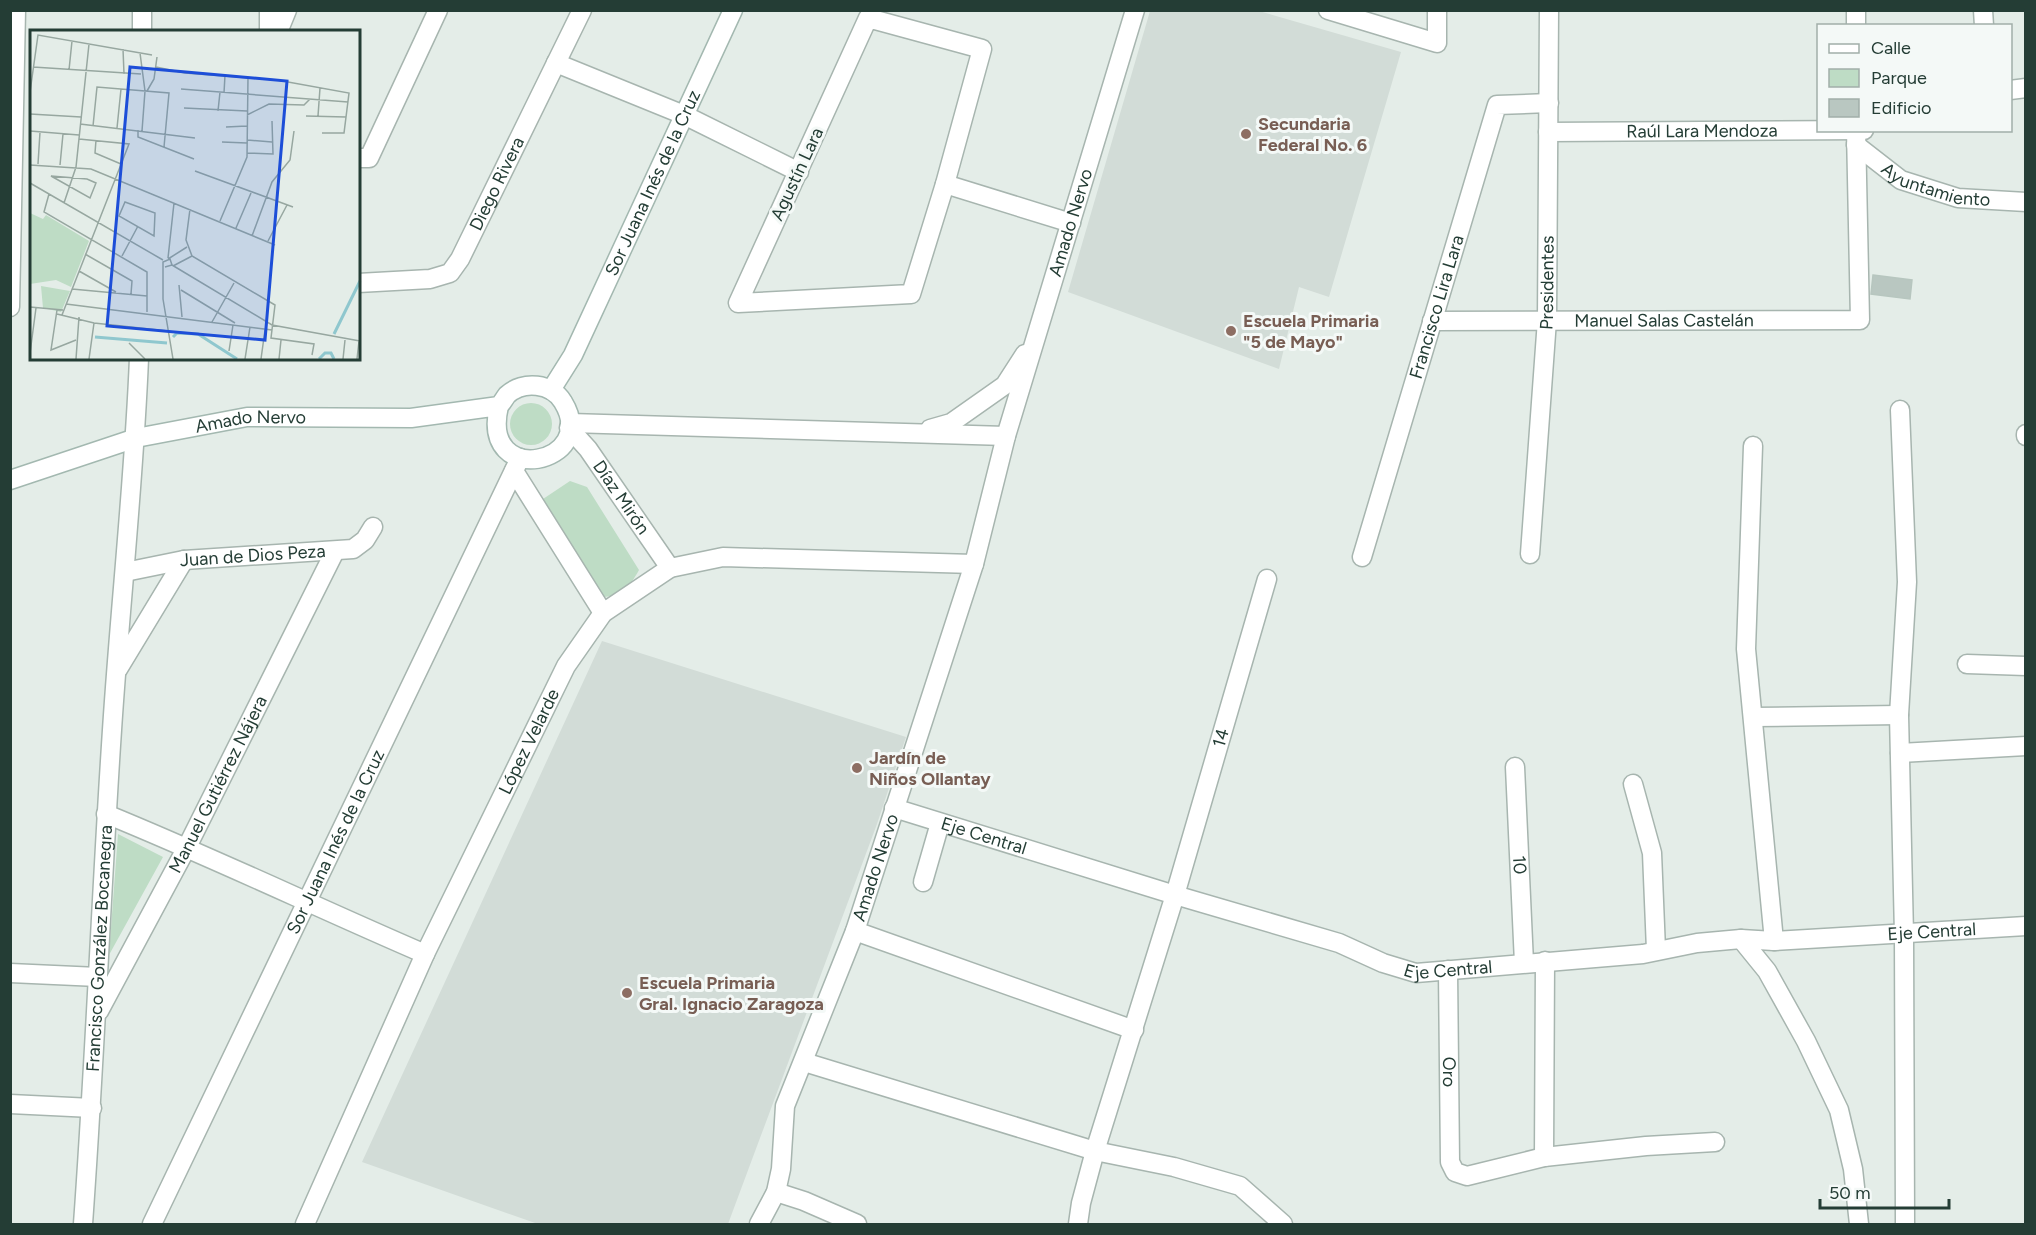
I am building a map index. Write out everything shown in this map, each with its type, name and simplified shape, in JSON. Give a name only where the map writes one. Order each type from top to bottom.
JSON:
[{"type":"street","points":[[10,307],[16,10]]},
{"type":"street","points":[[142,10],[142,30]]},
{"type":"street","points":[[269,10],[269,30]]},
{"type":"street","points":[[279,30],[287,10]]},
{"type":"street","points":[[360,159],[369,158],[438,10]]},
{"type":"street","name":"Diego Rivera","points":[[360,282],[430,279],[450,273],[460,259],[582,10]]},
{"type":"street","name":"Sor Juana Inés de la Cruz","points":[[551,390],[573,355],[733,10]]},
{"type":"street","name":"Amado Nervo","points":[[759,1224],[776,1192],[781,1169],[785,1106],[855,931],[974,564],[1006,436],[1135,10]]},
{"type":"street","points":[[1328,10],[1437,43],[1437,10]]},
{"type":"street","name":"Presidentes","points":[[1530,554],[1547,320],[1549,10]]},
{"type":"street","name":"Agustín Lara","points":[[868,18],[982,49],[945,184],[911,294],[738,303],[799,172],[868,18]]},
{"type":"street","points":[[556,63],[684,115],[799,172]]},
{"type":"street","name":"Francisco Lira Lara","points":[[1362,557],[1497,105],[1548,103]]},
{"type":"street","name":"Raúl Lara Mendoza","points":[[1548,132],[1858,135]]},
{"type":"street","name":"Manuel Salas Castelán","points":[[1432,321],[1860,320],[1858,135]]},
{"type":"street","name":"Ayuntamiento","points":[[1858,135],[1900,180],[1958,198],[2025,202]]},
{"type":"street","points":[[945,184],[1071,223]]},
{"type":"street","points":[[917,434],[951,423],[1005,385],[1036,338]]},
{"type":"street","name":"Francisco González Bocanegra","points":[[83,1224],[92,1108],[106,814],[136,438],[139,360]]},
{"type":"street","points":[[517,465],[542,459],[556,452],[567,439],[570,426],[568,409],[561,398],[551,390],[537,385],[521,387],[508,394],[499,406],[495,422],[498,437],[517,465],[603,613]]},
{"type":"street","name":"Amado Nervo","points":[[10,480],[136,438],[247,417],[411,418],[499,406]]},
{"type":"street","points":[[1900,410],[1907,582],[1899,715],[1904,935],[1905,1224]]},
{"type":"street","points":[[570,426],[1006,436]]},
{"type":"street","name":"Díaz Mirón","points":[[570,426],[670,568]]},
{"type":"street","points":[[1753,446],[1746,649],[1774,941]]},
{"type":"street","name":"Sor Juana Inés de la Cruz","points":[[152,1224],[517,465]]},
{"type":"street","name":"Juan de Dios Peza","points":[[125,572],[184,560],[353,549],[365,540],[373,527]]},
{"type":"street","name":"Manuel Gutiérrez Nájera","points":[[97,1015],[187,847],[334,551]]},
{"type":"street","name":"López Velarde","points":[[304,1224],[425,954],[566,666],[603,613],[670,568],[723,557],[974,564]]},
{"type":"street","name":"Francisco González Bocanegra","points":[[116,673],[184,560]]},
{"type":"street","name":"14","points":[[1078,1224],[1081,1203],[1095,1151],[1175,895],[1267,579]]},
{"type":"street","points":[[1967,664],[2025,666]]},
{"type":"street","points":[[1753,717],[1899,715]]},
{"type":"street","points":[[1900,753],[2025,746]]},
{"type":"street","name":"10","points":[[1515,767],[1524,963]]},
{"type":"street","points":[[1633,784],[1652,853],[1656,950]]},
{"type":"street","name":"Eje Central","points":[[894,808],[1175,895],[1339,942],[1383,963],[1416,973],[1643,954],[1697,943],[1741,939],[1774,941],[2025,926]]},
{"type":"street","points":[[106,814],[187,847],[306,903],[425,954]]},
{"type":"street","points":[[923,882],[940,823]]},
{"type":"street","points":[[855,931],[1134,1030]]},
{"type":"street","points":[[1741,939],[1767,971],[1806,1041],[1839,1110],[1853,1169],[1859,1224]]},
{"type":"street","points":[[1545,962],[1544,1157],[1646,1146],[1714,1142]]},
{"type":"street","name":"Oro","points":[[1448,970],[1450,1162],[1455,1173],[1467,1176],[1544,1157]]},
{"type":"street","points":[[10,973],[99,977]]},
{"type":"street","points":[[804,1062],[1095,1151],[1174,1167],[1240,1186],[1283,1224]]},
{"type":"street","points":[[10,1104],[92,1108]]},
{"type":"street","points":[[776,1192],[804,1201],[857,1224]]},
{"type":"shaded area","name":"Secundaria Federal No. 6","points":[[1150,11],[1259,11],[1401,52],[1329,297],[1299,287],[1279,369],[1068,292]]},
{"type":"shaded area","name":"Escuela Primaria Gral. Ignacio Zaragoza","points":[[602,641],[906,737],[877,824],[728,1224],[538,1224],[362,1162]]},
{"type":"green space","points":[[531,403],[539,404],[546,409],[551,416],[551,432],[546,439],[539,444],[531,445],[523,444],[516,439],[511,432],[510,424],[511,416],[516,409],[523,404]]},
{"type":"green space","points":[[570,481],[587,487],[639,570],[627,587],[618,594],[598,597],[544,512],[543,499]]},
{"type":"green space","points":[[118,834],[163,857],[109,955]]},
{"type":"building","points":[[1873,275],[1912,280],[1910,299],[1871,294]]},
{"type":"place","name":"Secundaria Federal No. 6","points":[[1246,134]]},
{"type":"place","name":"Escuela Primaria \"5 de Mayo\"","points":[[1231,331]]},
{"type":"place","name":"Jardín de Niños Ollantay","points":[[857,768]]},
{"type":"place","name":"Escuela Primaria Gral. Ignacio Zaragoza","points":[[627,993]]}]
